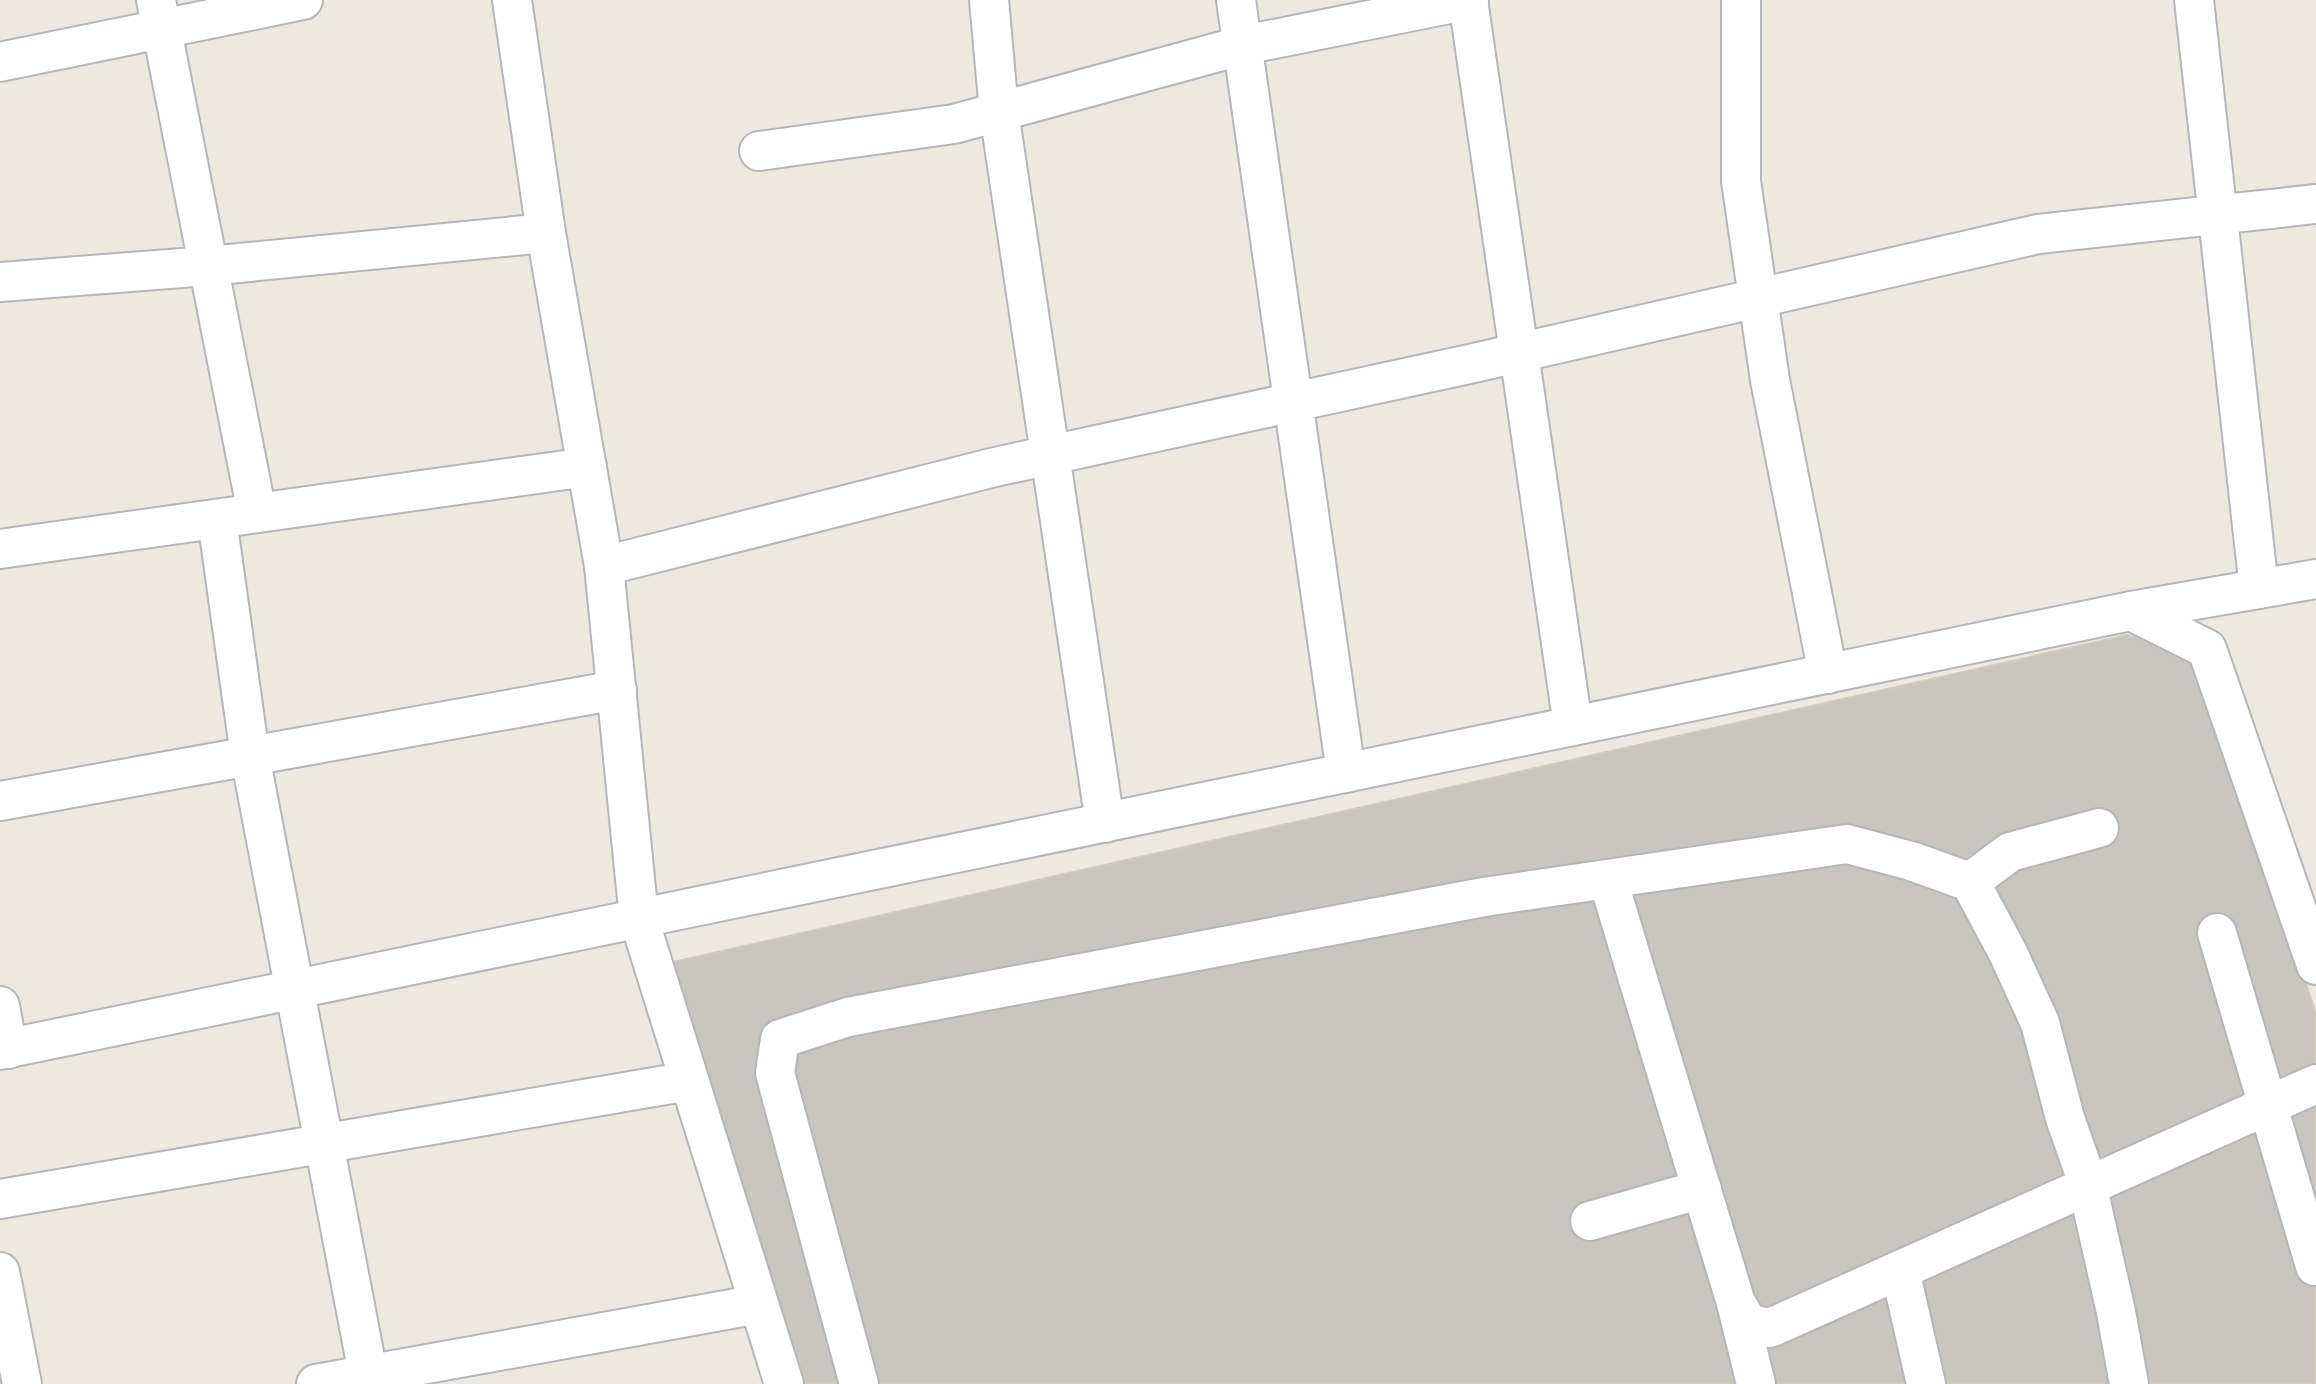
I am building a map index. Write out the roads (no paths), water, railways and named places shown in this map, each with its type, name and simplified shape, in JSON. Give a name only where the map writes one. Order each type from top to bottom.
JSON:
[{"type":"street","points":[[0,62],[159,15],[303,0]]},
{"type":"street","points":[[512,0],[546,233],[604,566],[639,919],[784,1384]]},
{"type":"street","points":[[989,0],[999,112],[1105,822]]},
{"type":"street","points":[[1236,0],[1346,773]]},
{"type":"street","points":[[759,151],[954,124],[1244,45],[1468,0],[1573,726]]},
{"type":"street","points":[[1741,0],[1741,181],[1770,380],[1828,674]]},
{"type":"street","points":[[2194,0],[2259,589]]},
{"type":"street","points":[[159,15],[257,513]]},
{"type":"street","points":[[604,566],[1050,455],[1520,353],[2038,234],[2316,204]]},
{"type":"street","points":[[0,282],[208,266],[546,233]]},
{"type":"street","points":[[0,549],[587,467]]},
{"type":"street","points":[[217,519],[250,756],[369,1380]]},
{"type":"street","points":[[0,1006],[4,1049],[2131,611],[2316,579]]},
{"type":"street","points":[[2131,611],[2207,649],[2313,948]]},
{"type":"street","points":[[0,801],[617,690]]},
{"type":"street","points":[[1970,882],[2010,852],[2099,828]]},
{"type":"street","points":[[859,1384],[775,1073],[780,1039],[862,1014],[1484,897],[1847,844],[1911,861],[1970,882],[2008,953],[2040,1023],[2064,1118],[2087,1186],[2116,1312],[2129,1384]]},
{"type":"street","points":[[1608,880],[1736,1303],[1756,1384]]},
{"type":"street","points":[[2217,933],[2315,1266]]},
{"type":"street","points":[[0,1199],[689,1082]]},
{"type":"street","points":[[1736,1303],[1749,1324],[1770,1328],[2316,1084]]},
{"type":"street","points":[[1590,1221],[1702,1189]]},
{"type":"street","points":[[1900,1270],[1926,1384]]},
{"type":"street","points":[[0,1272],[22,1384]]},
{"type":"street","points":[[316,1384],[369,1380],[759,1304]]}]
